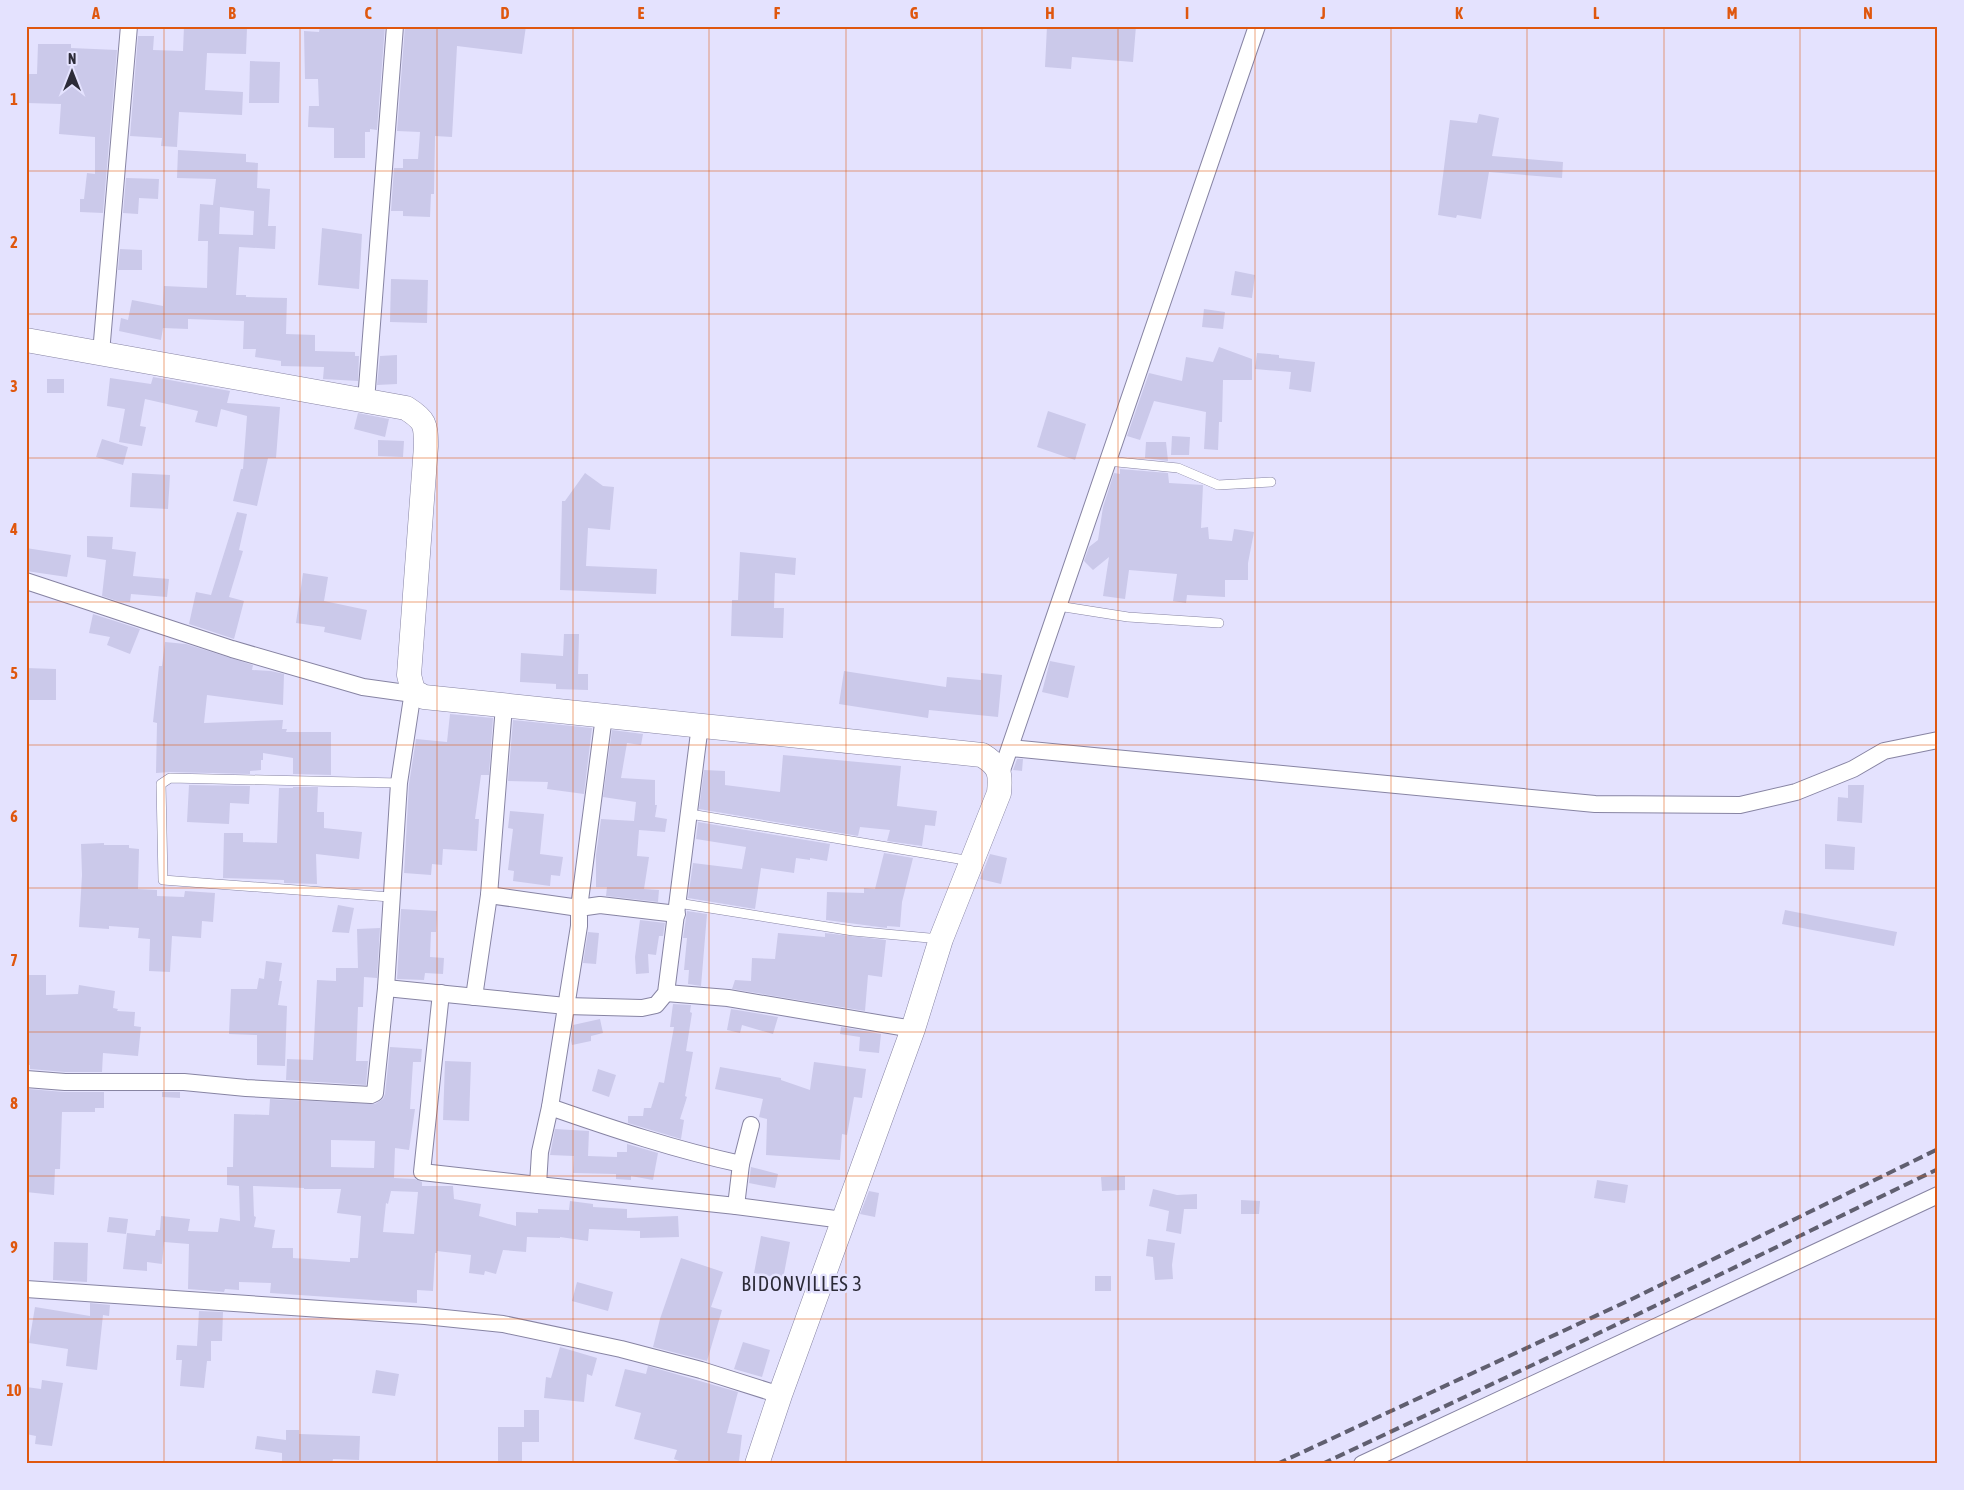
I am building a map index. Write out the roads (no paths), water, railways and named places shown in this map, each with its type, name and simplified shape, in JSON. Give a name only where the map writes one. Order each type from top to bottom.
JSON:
[{"type":"street","points":[[101,353],[129,26]]},
{"type":"street","points":[[366,401],[395,26]]},
{"type":"street","points":[[757,1464],[780,1395],[913,1028],[941,940],[999,793],[1000,776],[1257,26]]},
{"type":"street","points":[[26,340],[406,408],[420,417],[426,433],[409,675],[413,692],[399,783],[390,897],[386,988],[375,1093],[370,1095],[246,1088],[184,1082],[65,1082],[26,1079]]},
{"type":"street","points":[[26,582],[269,660],[363,687],[413,692],[424,697],[504,706],[982,756],[994,763],[1000,776]]},
{"type":"street","points":[[474,997],[489,895],[504,706]]},
{"type":"street","points":[[538,1185],[540,1152],[550,1107],[579,926],[579,908],[604,716]]},
{"type":"street","points":[[386,988],[566,1006],[642,1008],[656,1005],[666,993],[700,725]]},
{"type":"street","points":[[1010,748],[1595,804],[1740,805],[1796,792],[1853,769],[1884,751],[1938,740]]},
{"type":"street","points":[[489,895],[579,908],[600,905],[678,908]]},
{"type":"street","points":[[441,993],[422,1172],[736,1206],[843,1220]]},
{"type":"street","points":[[666,993],[728,998],[913,1028]]},
{"type":"street","points":[[550,1107],[622,1133],[741,1164]]},
{"type":"street","points":[[736,1206],[741,1164],[751,1125]]},
{"type":"street","points":[[1362,1464],[1938,1195]]},
{"type":"street","points":[[26,1288],[415,1315],[503,1324],[622,1349],[701,1370],[780,1395]]},
{"type":"lane","points":[[1107,461],[1178,468],[1218,485],[1271,482]]},
{"type":"lane","points":[[1058,606],[1128,617],[1219,623]]},
{"type":"lane","points":[[390,897],[163,880],[161,784],[170,778],[399,783]]},
{"type":"lane","points":[[690,814],[971,861]]},
{"type":"lane","points":[[678,908],[853,931],[941,940]]},
{"type":"railway","points":[[1277,1464],[1632,1299],[1938,1149]]},
{"type":"railway","points":[[1322,1464],[1539,1362],[1938,1169]]},
{"type":"district","name":"BIDONVILLES 3","points":[[802,1283]]}]
